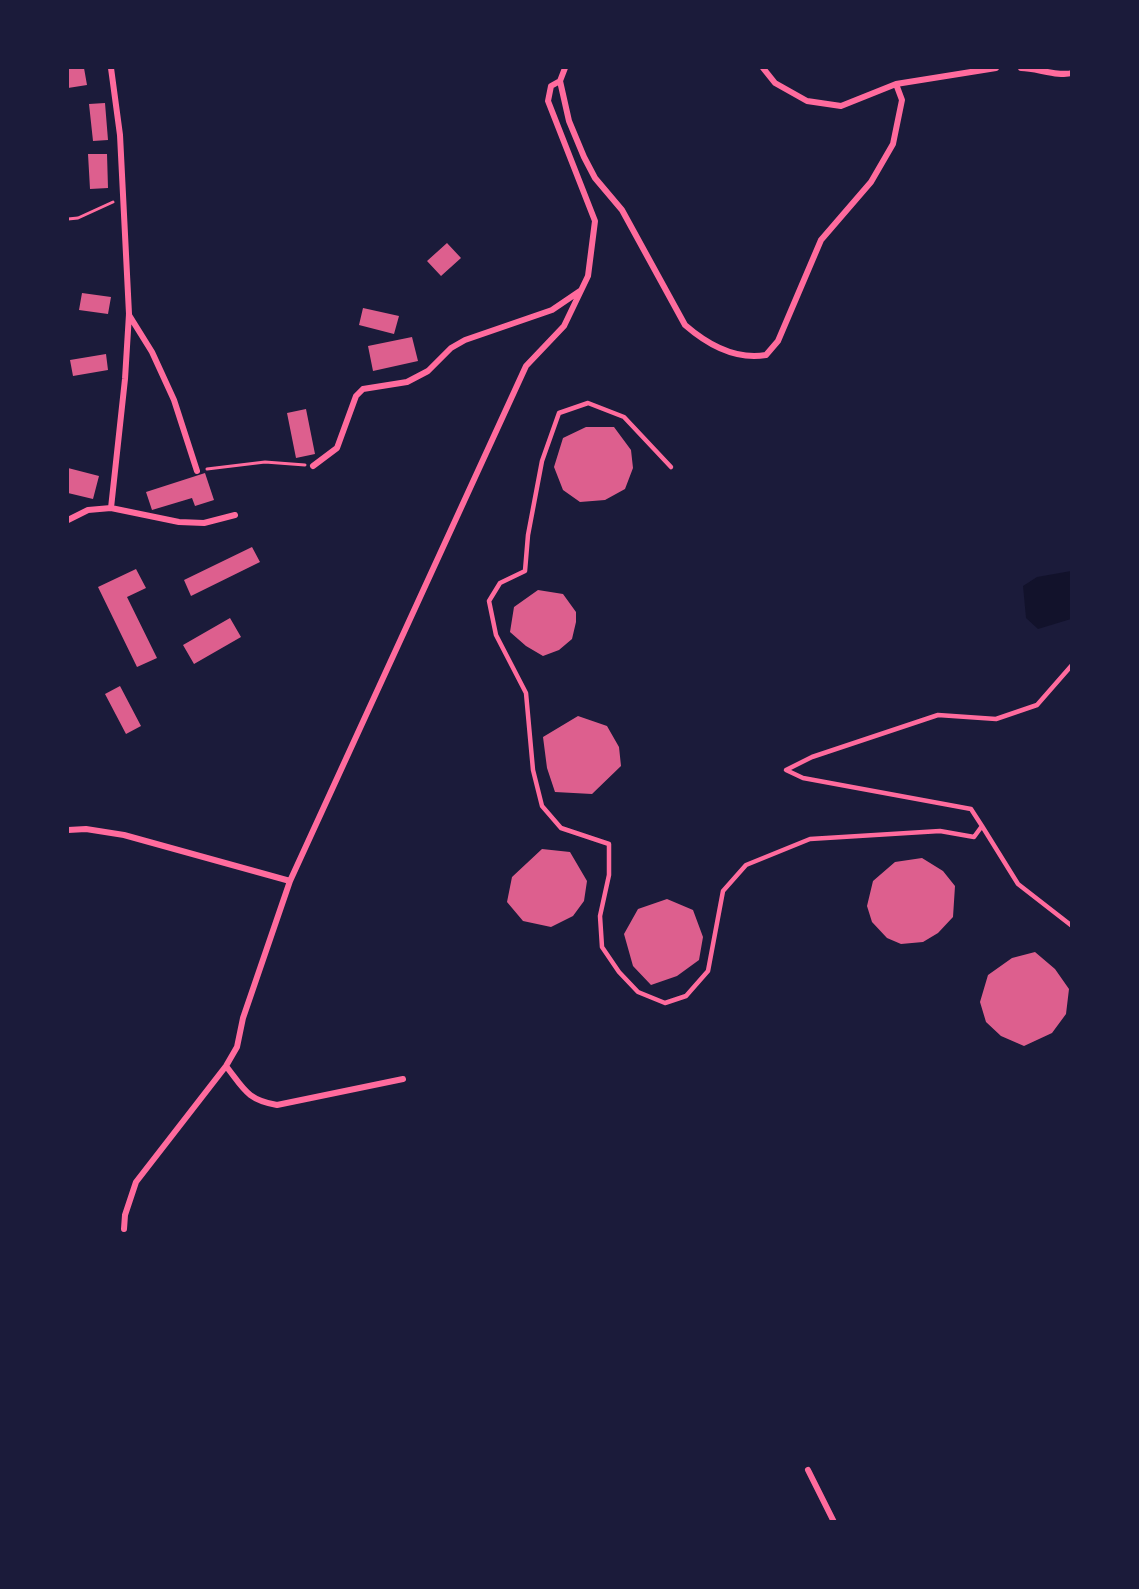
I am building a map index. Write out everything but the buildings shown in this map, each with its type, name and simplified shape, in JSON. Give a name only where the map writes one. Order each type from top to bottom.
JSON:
[{"type":"street","points":[[111,68],[125,198],[129,314],[111,508]]},
{"type":"street","points":[[565,68],[560,81],[569,121],[587,164],[595,178],[622,210],[685,325],[696,335],[727,352],[752,357],[766,355],[778,341],[821,240],[872,182],[893,144],[902,100],[896,84]]},
{"type":"street","points":[[763,68],[775,83],[807,101],[841,106],[896,84],[996,68]]},
{"type":"street","points":[[1021,68],[1071,74]]},
{"type":"street","points":[[124,1229],[125,1215],[136,1182],[226,1066],[237,1047],[243,1018],[290,881],[526,366],[564,326],[588,276],[595,221],[548,101],[551,86],[560,81]]},
{"type":"street","points":[[313,466],[337,448],[356,396],[363,389],[407,382],[428,371],[451,348],[465,340],[523,322],[552,310],[582,289]]},
{"type":"street","points":[[129,314],[152,352],[174,400],[197,471]]},
{"type":"street","points":[[68,520],[88,510],[111,508],[204,523],[235,514]]},
{"type":"street","points":[[68,830],[86,829],[124,835],[290,881]]},
{"type":"street","points":[[226,1066],[258,1102],[277,1105],[403,1079]]},
{"type":"street","points":[[808,1470],[834,1521]]},
{"type":"lane","points":[[671,467],[624,417],[588,403],[559,413],[542,461],[528,535],[525,571],[500,583],[489,601],[496,635],[526,693],[533,770],[542,806],[561,828],[609,844],[609,875],[600,916],[602,946],[619,972],[638,992],[665,1003],[686,996],[708,971],[723,891],[746,865],[810,839],[940,831],[974,837],[982,826]]},
{"type":"lane","points":[[1071,665],[1037,705],[996,719],[938,715],[812,757],[786,770],[803,778],[971,809],[1018,884],[1071,927]]},
{"type":"path","points":[[68,219],[78,218],[125,198]]},
{"type":"path","points":[[197,471],[266,462],[313,466]]},
{"type":"shaded area","points":[[1071,571],[1071,619],[1038,629],[1026,618],[1023,586],[1037,577]]}]
